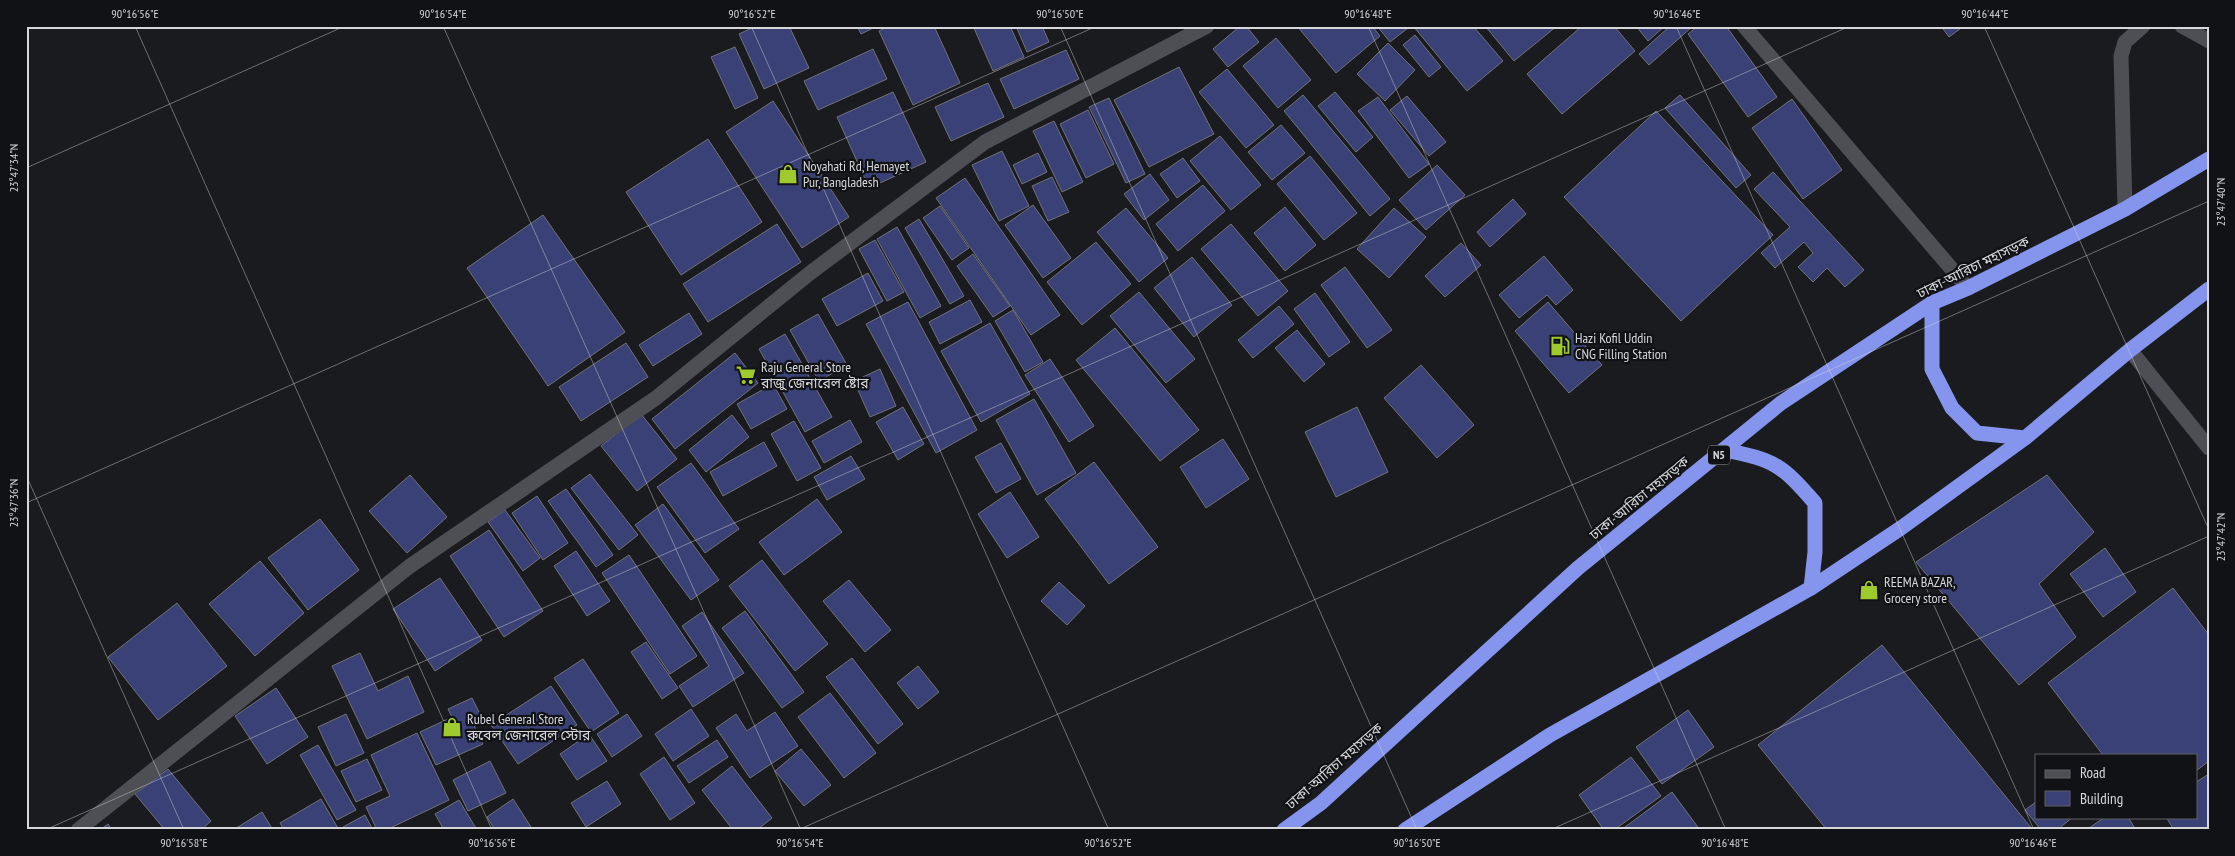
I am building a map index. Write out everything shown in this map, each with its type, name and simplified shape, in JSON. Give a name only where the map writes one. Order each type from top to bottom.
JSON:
[{"type":"highway","name":"ঢাকা-আরিচা মহাসড়ক","points":[[1284,830],[1321,803],[1578,568],[1726,450],[1781,403],[1932,303],[1968,288],[2125,209],[2209,159]]},
{"type":"highway","points":[[1404,830],[1550,734],[1811,588],[1901,528],[2026,438],[2130,350],[2209,289]]},
{"type":"highway","points":[[1932,303],[1932,369],[1952,408],[1977,434],[2026,438]]},
{"type":"highway","points":[[1726,450],[1760,457],[1787,471],[1815,503],[1815,552],[1811,588]]},
{"type":"street","points":[[78,830],[410,566],[656,398],[810,274],[985,142],[1207,26]]},
{"type":"street","points":[[1744,26],[1968,288]]},
{"type":"street","points":[[2125,209],[2121,56],[2124,42],[2143,26]]},
{"type":"street","points":[[2182,26],[2209,42]]},
{"type":"street","points":[[2130,350],[2209,448]]},
{"type":"building","points":[[756,26],[789,26],[809,68],[764,89],[739,34]]},
{"type":"building","points":[[857,26],[877,26],[861,34]]},
{"type":"building","points":[[889,26],[934,26],[960,83],[913,105],[879,31]]},
{"type":"building","points":[[973,26],[1010,26],[1024,57],[993,71]]},
{"type":"building","points":[[1016,26],[1042,26],[1049,42],[1027,52]]},
{"type":"building","points":[[1240,26],[1246,26],[1259,42],[1228,67],[1213,49]]},
{"type":"building","points":[[1297,26],[1372,26],[1380,36],[1336,73]]},
{"type":"building","points":[[1377,26],[1406,26],[1408,28],[1390,42]]},
{"type":"building","points":[[1413,26],[1473,26],[1503,61],[1467,91]]},
{"type":"building","points":[[1485,26],[1557,26],[1514,61]]},
{"type":"building","points":[[1582,26],[1614,26],[1635,51],[1562,114],[1527,74]]},
{"type":"building","points":[[1636,26],[1665,26],[1648,41]]},
{"type":"building","points":[[1670,26],[1693,26],[1649,65],[1639,54]]},
{"type":"building","points":[[1698,26],[1726,26],[1777,97],[1748,117],[1688,34]]},
{"type":"building","points":[[1941,26],[1964,26],[1949,37]]},
{"type":"building","points":[[1415,35],[1441,67],[1429,77],[1403,45]]},
{"type":"building","points":[[1276,38],[1311,80],[1278,108],[1243,66]]},
{"type":"building","points":[[1388,43],[1415,70],[1385,101],[1357,74]]},
{"type":"building","points":[[735,47],[758,98],[735,109],[711,57]]},
{"type":"building","points":[[873,49],[887,79],[818,110],[804,81]]},
{"type":"building","points":[[1066,50],[1079,79],[1014,109],[1000,79]]},
{"type":"building","points":[[1179,67],[1214,134],[1149,167],[1114,100]]},
{"type":"building","points":[[1227,69],[1274,125],[1246,148],[1199,92]]},
{"type":"building","points":[[988,83],[1004,117],[951,141],[935,107]]},
{"type":"building","points":[[893,92],[926,162],[869,188],[837,117]]},
{"type":"building","points":[[1335,92],[1373,137],[1356,152],[1318,106]]},
{"type":"building","points":[[1303,95],[1390,199],[1370,216],[1284,111]]},
{"type":"building","points":[[1680,95],[1751,175],[1736,188],[1665,108]]},
{"type":"building","points":[[1407,96],[1446,142],[1429,156],[1390,110]]},
{"type":"building","points":[[1378,97],[1429,164],[1409,178],[1358,111]]},
{"type":"building","points":[[1109,98],[1145,174],[1126,183],[1089,107]]},
{"type":"building","points":[[1792,99],[1842,170],[1803,199],[1752,128]]},
{"type":"building","name":"Noyahati Rd, Hemayet Pur, Bangladesh","points":[[773,101],[849,217],[802,248],[726,132]]},
{"type":"building","points":[[1088,110],[1114,164],[1086,178],[1060,124]]},
{"type":"building","points":[[1656,111],[1773,235],[1681,321],[1564,197]]},
{"type":"building","points":[[1054,121],[1083,182],[1062,192],[1033,131]]},
{"type":"building","points":[[1281,125],[1305,153],[1272,180],[1248,152]]},
{"type":"building","points":[[1220,136],[1261,185],[1231,210],[1190,161]]},
{"type":"building","points":[[708,139],[762,222],[681,275],[626,192]]},
{"type":"building","points":[[1002,151],[1029,206],[999,221],[972,165]]},
{"type":"building","points":[[1038,153],[1047,172],[1022,184],[1013,165]]},
{"type":"building","points":[[1310,156],[1357,213],[1324,240],[1277,184]]},
{"type":"building","points":[[1183,158],[1200,181],[1177,198],[1160,174]]},
{"type":"building","points":[[1437,165],[1465,195],[1426,230],[1399,200]]},
{"type":"building","points":[[1773,172],[1864,270],[1845,287],[1827,268],[1813,282],[1798,267],[1813,253],[1804,242],[1775,268],[1761,253],[1790,227],[1754,189]]},
{"type":"building","points":[[1150,174],[1169,200],[1144,220],[1124,194]]},
{"type":"building","points":[[1052,177],[1069,212],[1048,221],[1032,186]]},
{"type":"building","points":[[965,178],[1060,315],[1031,335],[936,198]]},
{"type":"building","points":[[1203,185],[1225,211],[1178,251],[1156,224]]},
{"type":"building","points":[[1513,199],[1526,214],[1490,247],[1477,232]]},
{"type":"building","points":[[1033,205],[1071,258],[1043,278],[1005,225]]},
{"type":"building","points":[[940,206],[969,248],[952,260],[923,218]]},
{"type":"building","points":[[1285,207],[1316,245],[1285,271],[1254,233]]},
{"type":"building","points":[[1126,208],[1168,258],[1139,282],[1097,232]]},
{"type":"building","points":[[1394,208],[1426,237],[1389,278],[1357,249]]},
{"type":"building","points":[[543,215],[625,332],[548,386],[467,268]]},
{"type":"building","points":[[919,219],[964,296],[950,304],[905,228]]},
{"type":"building","points":[[777,224],[801,262],[708,322],[683,284]]},
{"type":"building","points":[[1231,224],[1288,291],[1258,316],[1201,249]]},
{"type":"building","points":[[897,227],[941,306],[920,318],[877,239]]},
{"type":"building","points":[[875,240],[904,292],[887,301],[859,249]]},
{"type":"building","points":[[1096,242],[1131,284],[1082,325],[1047,282]]},
{"type":"building","points":[[1461,243],[1481,265],[1445,297],[1425,276]]},
{"type":"building","points":[[973,254],[1010,306],[993,317],[957,266]]},
{"type":"building","points":[[1544,256],[1573,290],[1556,305],[1547,295],[1519,318],[1499,295]]},
{"type":"building","points":[[1192,257],[1232,305],[1194,337],[1154,288]]},
{"type":"building","points":[[1345,267],[1392,330],[1367,348],[1321,285]]},
{"type":"building","points":[[868,273],[883,301],[837,326],[822,299]]},
{"type":"building","points":[[1139,292],[1195,359],[1166,383],[1110,316]]},
{"type":"building","points":[[1315,293],[1350,342],[1329,357],[1294,309]]},
{"type":"building","points":[[970,300],[982,322],[940,344],[929,322]]},
{"type":"building","points":[[908,302],[977,430],[936,453],[866,324]]},
{"type":"building","points":[[1548,302],[1602,365],[1569,393],[1515,331]]},
{"type":"building","points":[[1279,306],[1294,324],[1253,358],[1238,340]]},
{"type":"building","points":[[1013,310],[1043,362],[1025,372],[995,321]]},
{"type":"building","points":[[689,313],[702,334],[653,366],[639,345]]},
{"type":"building","points":[[818,314],[847,365],[819,381],[790,330]]},
{"type":"building","points":[[990,323],[1030,394],[981,422],[941,351]]},
{"type":"building","points":[[1115,328],[1199,430],[1160,461],[1076,360]]},
{"type":"building","points":[[1297,330],[1325,364],[1304,382],[1275,348]]},
{"type":"building","points":[[785,334],[832,417],[805,432],[759,349]]},
{"type":"building","points":[[626,343],[648,377],[581,421],[559,387]]},
{"type":"building","points":[[735,353],[758,383],[675,449],[652,419]]},
{"type":"building","points":[[1050,359],[1094,426],[1069,442],[1025,375]]},
{"type":"building","points":[[1421,365],[1474,425],[1437,458],[1384,398]]},
{"type":"building","points":[[880,369],[896,406],[870,417],[854,381]]},
{"type":"building","points":[[773,384],[787,409],[751,429],[737,404]]},
{"type":"building","points":[[1034,399],[1076,473],[1037,495],[996,420]]},
{"type":"building","points":[[903,407],[924,444],[898,460],[876,422]]},
{"type":"building","points":[[1357,407],[1388,472],[1336,497],[1305,432]]},
{"type":"building","points":[[641,414],[677,459],[637,491],[601,446]]},
{"type":"building","points":[[732,415],[749,437],[706,472],[689,450]]},
{"type":"building","points":[[850,420],[862,442],[824,463],[812,441]]},
{"type":"building","points":[[794,421],[821,468],[797,481],[771,434]]},
{"type":"building","points":[[1223,439],[1249,479],[1206,508],[1180,467]]},
{"type":"building","points":[[764,442],[777,466],[723,496],[710,472]]},
{"type":"building","points":[[1001,443],[1021,479],[996,493],[975,457]]},
{"type":"building","points":[[851,456],[865,479],[827,500],[814,477]]},
{"type":"building","points":[[1094,462],[1158,547],[1109,584],[1045,499]]},
{"type":"building","points":[[691,463],[739,529],[705,553],[657,487]]},
{"type":"building","points":[[590,474],[638,535],[619,550],[571,488]]},
{"type":"building","points":[[410,475],[447,517],[407,553],[369,511]]},
{"type":"building","points":[[2047,475],[2094,532],[2039,584],[2076,637],[2019,685],[1916,562]]},
{"type":"building","points":[[566,489],[613,555],[596,567],[548,501]]},
{"type":"building","points":[[1010,492],[1039,537],[1007,558],[978,514]]},
{"type":"building","points":[[537,496],[568,543],[543,560],[512,513]]},
{"type":"building","points":[[817,499],[842,532],[784,575],[759,542]]},
{"type":"building","points":[[663,504],[719,580],[691,600],[635,525]]},
{"type":"building","points":[[505,510],[540,558],[523,571],[488,522]]},
{"type":"building","points":[[320,519],[359,570],[308,610],[268,558]]},
{"type":"building","points":[[489,530],[543,611],[504,637],[450,556]]},
{"type":"building","points":[[2105,548],[2136,592],[2103,617],[2070,574]]},
{"type":"building","points":[[576,551],[610,601],[587,616],[554,566]]},
{"type":"building","points":[[629,555],[697,656],[670,674],[602,573]]},
{"type":"building","points":[[762,560],[828,644],[795,671],[729,586]]},
{"type":"building","points":[[260,561],[304,613],[255,656],[209,604]]},
{"type":"building","points":[[440,578],[482,640],[435,671],[393,609]]},
{"type":"building","points":[[849,580],[891,630],[865,652],[823,601]]},
{"type":"building","points":[[1059,582],[1085,606],[1067,625],[1041,601]]},
{"type":"building","points":[[2173,588],[2209,635],[2209,761],[2198,769],[2198,754],[2102,754],[2048,683]]},
{"type":"building","points":[[177,603],[227,666],[158,720],[108,657]]},
{"type":"building","points":[[745,611],[804,692],[782,708],[722,628]]},
{"type":"building","points":[[702,612],[744,673],[693,707],[679,686],[709,666],[682,626]]},
{"type":"building","points":[[646,642],[678,688],[662,699],[631,652]]},
{"type":"building","points":[[1882,645],[2033,830],[1827,830],[1758,745]]},
{"type":"building","points":[[360,653],[378,691],[408,676],[424,712],[367,739],[332,666]]},
{"type":"building","points":[[852,658],[903,724],[878,744],[826,677]]},
{"type":"building","points":[[583,659],[619,713],[591,732],[554,678]]},
{"type":"building","points":[[918,666],[939,692],[918,709],[897,683]]},
{"type":"building","points":[[551,686],[577,725],[518,764],[491,725]]},
{"type":"building","points":[[276,688],[308,737],[267,764],[235,716]]},
{"type":"building","points":[[830,693],[876,753],[844,778],[798,717]]},
{"type":"building","name":"Rubel General Store রুবেল জেনারেল স্টোর","points":[[472,698],[482,718],[473,723],[483,744],[436,765],[420,732],[452,717],[448,709]]},
{"type":"building","points":[[691,709],[709,736],[673,761],[655,734]]},
{"type":"building","points":[[1688,710],[1714,747],[1662,784],[1636,747]]},
{"type":"building","points":[[775,712],[798,746],[750,778],[716,728],[736,714],[747,731]]},
{"type":"building","points":[[346,714],[364,753],[336,766],[318,727]]},
{"type":"building","points":[[627,714],[642,736],[612,757],[597,734]]},
{"type":"building","points":[[417,733],[449,800],[386,830],[377,830],[366,807],[390,796],[371,755]]},
{"type":"building","points":[[589,734],[607,761],[577,780],[560,754]]},
{"type":"building","points":[[717,740],[728,757],[689,783],[677,766]]},
{"type":"building","points":[[318,745],[356,810],[337,820],[300,755]]},
{"type":"building","points":[[801,749],[831,785],[804,806],[775,771]]},
{"type":"building","points":[[664,757],[695,803],[670,820],[640,774]]},
{"type":"building","points":[[1631,757],[1661,796],[1614,830],[1604,830],[1579,795]]},
{"type":"building","points":[[367,759],[382,790],[356,802],[341,771]]},
{"type":"building","points":[[490,761],[506,793],[468,811],[453,780]]},
{"type":"building","points":[[732,766],[772,818],[757,830],[733,830],[702,790]]},
{"type":"building","points":[[168,769],[211,821],[201,830],[165,830],[135,794]]},
{"type":"building","points":[[2209,774],[2209,830],[2174,830],[2167,818],[2198,818],[2198,781]]},
{"type":"building","points":[[607,781],[621,804],[586,827],[571,803]]},
{"type":"building","points":[[1672,792],[1700,830],[1621,830]]},
{"type":"building","points":[[321,799],[339,830],[284,830],[280,823]]},
{"type":"building","points":[[513,799],[533,830],[495,830],[487,817]]},
{"type":"building","points":[[459,800],[477,830],[444,830],[435,814]]},
{"type":"building","points":[[2035,803],[2035,818],[2072,818],[2057,830],[2041,830],[2025,810]]},
{"type":"building","points":[[262,812],[273,830],[233,830]]},
{"type":"building","points":[[365,815],[373,830],[345,830],[343,827]]},
{"type":"building","points":[[2104,818],[2129,818],[2136,830],[2086,830]]},
{"type":"building","points":[[108,824],[112,830],[100,830]]},
{"type":"place","name":"Noyahati Rd, Hemayet Pur, Bangladesh","points":[[788,174]]},
{"type":"place","name":"Hazi Kofil Uddin CNG Filling Station","points":[[1560,346]]},
{"type":"place","name":"Raju General Store রাজু জেনারেল ষ্টোর","points":[[746,375]]},
{"type":"place","name":"REEMA BAZAR, Grocery store","points":[[1869,590]]},
{"type":"place","name":"Rubel General Store রুবেল জেনারেল স্টোর","points":[[452,727]]}]
